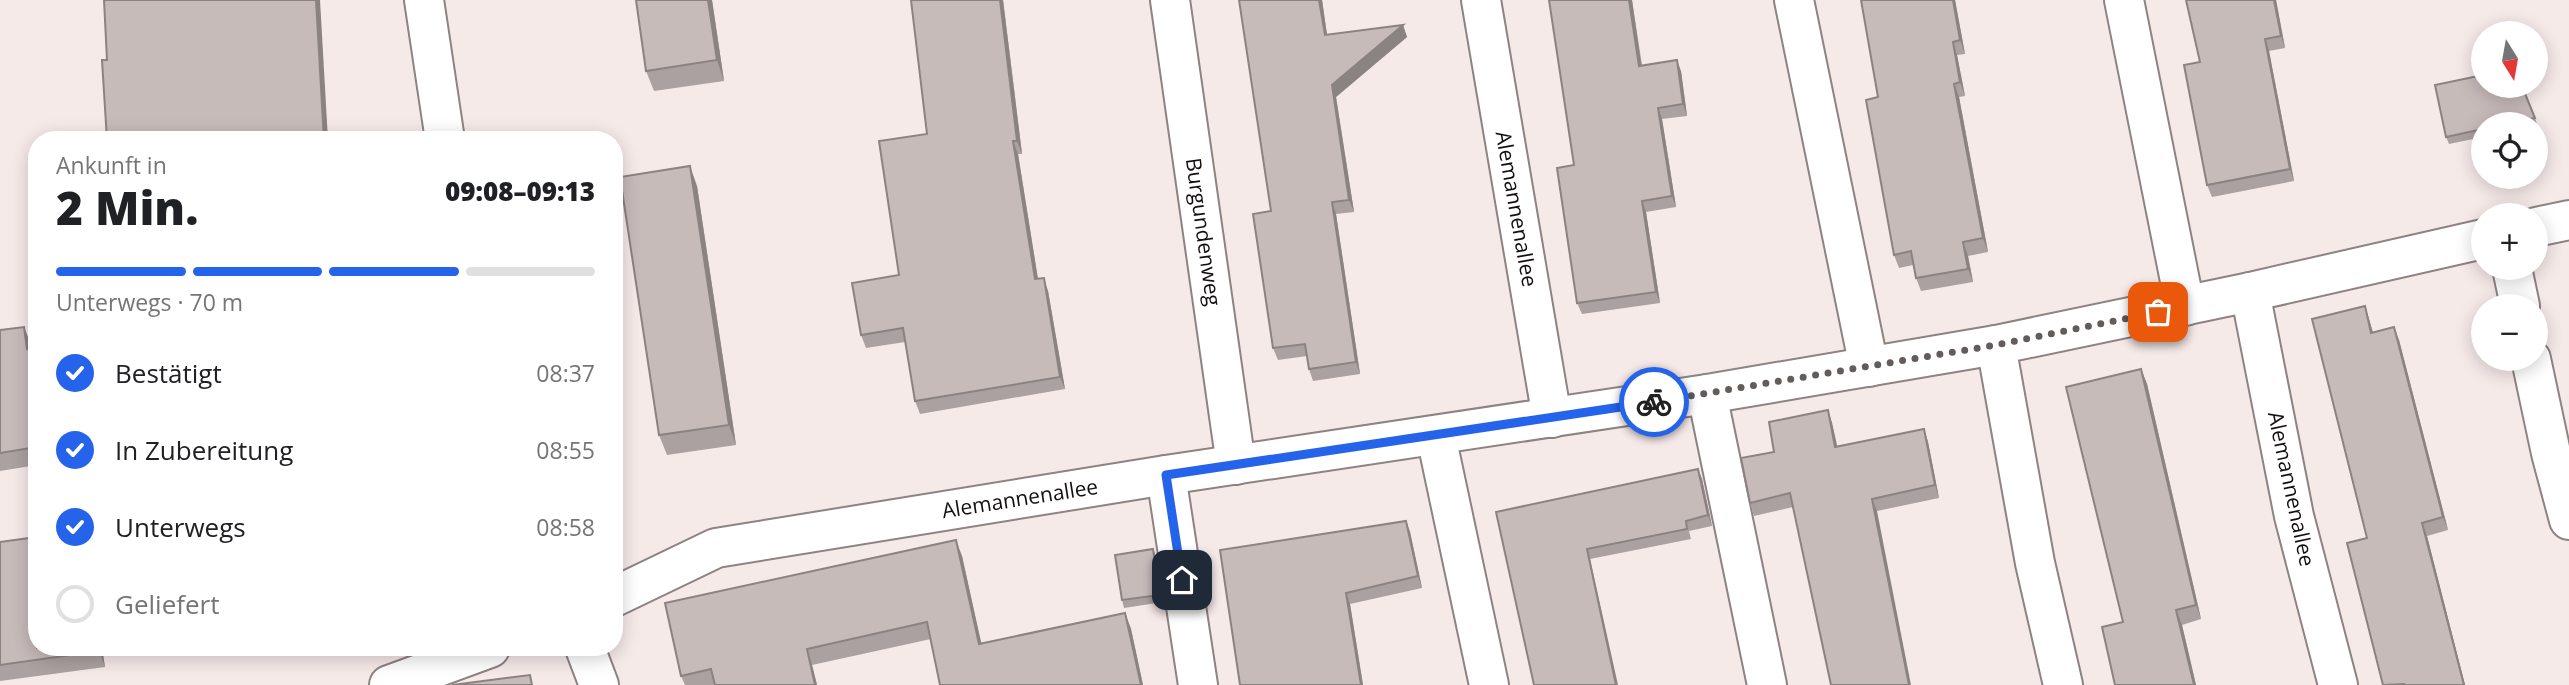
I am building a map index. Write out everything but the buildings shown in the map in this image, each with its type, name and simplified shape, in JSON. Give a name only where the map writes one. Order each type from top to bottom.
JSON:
[{"type":"street","points":[[424,0],[444,131]]},
{"type":"street","name":"Burgundenweg","points":[[1170,0],[1236,465]]},
{"type":"street","name":"Alemannenallee","points":[[1481,0],[1552,418]]},
{"type":"street","points":[[1794,0],[1869,367]]},
{"type":"street","points":[[2124,0],[2185,306]]},
{"type":"street","points":[[2548,224],[2569,220]]},
{"type":"street","name":"Alemannenallee","points":[[623,593],[716,548],[1166,475],[1707,394],[1996,345],[2250,292],[2471,242]]},
{"type":"street","name":"Alemannenallee","points":[[2250,292],[2294,516],[2339,685]]},
{"type":"street","points":[[1996,345],[2035,563],[2063,685]]},
{"type":"street","points":[[2534,371],[2569,520]]},
{"type":"street","points":[[1707,394],[1767,685]]},
{"type":"street","points":[[1436,436],[1489,685]]},
{"type":"street","points":[[1166,475],[1198,685]]},
{"type":"street","points":[[389,685],[468,656]]},
{"type":"street","points":[[588,656],[599,685]]},
{"type":"way so far","points":[[1654,402],[1996,345],[2158,312]]},
{"type":"route","points":[[1182,580],[1166,475],[1654,402]]}]
